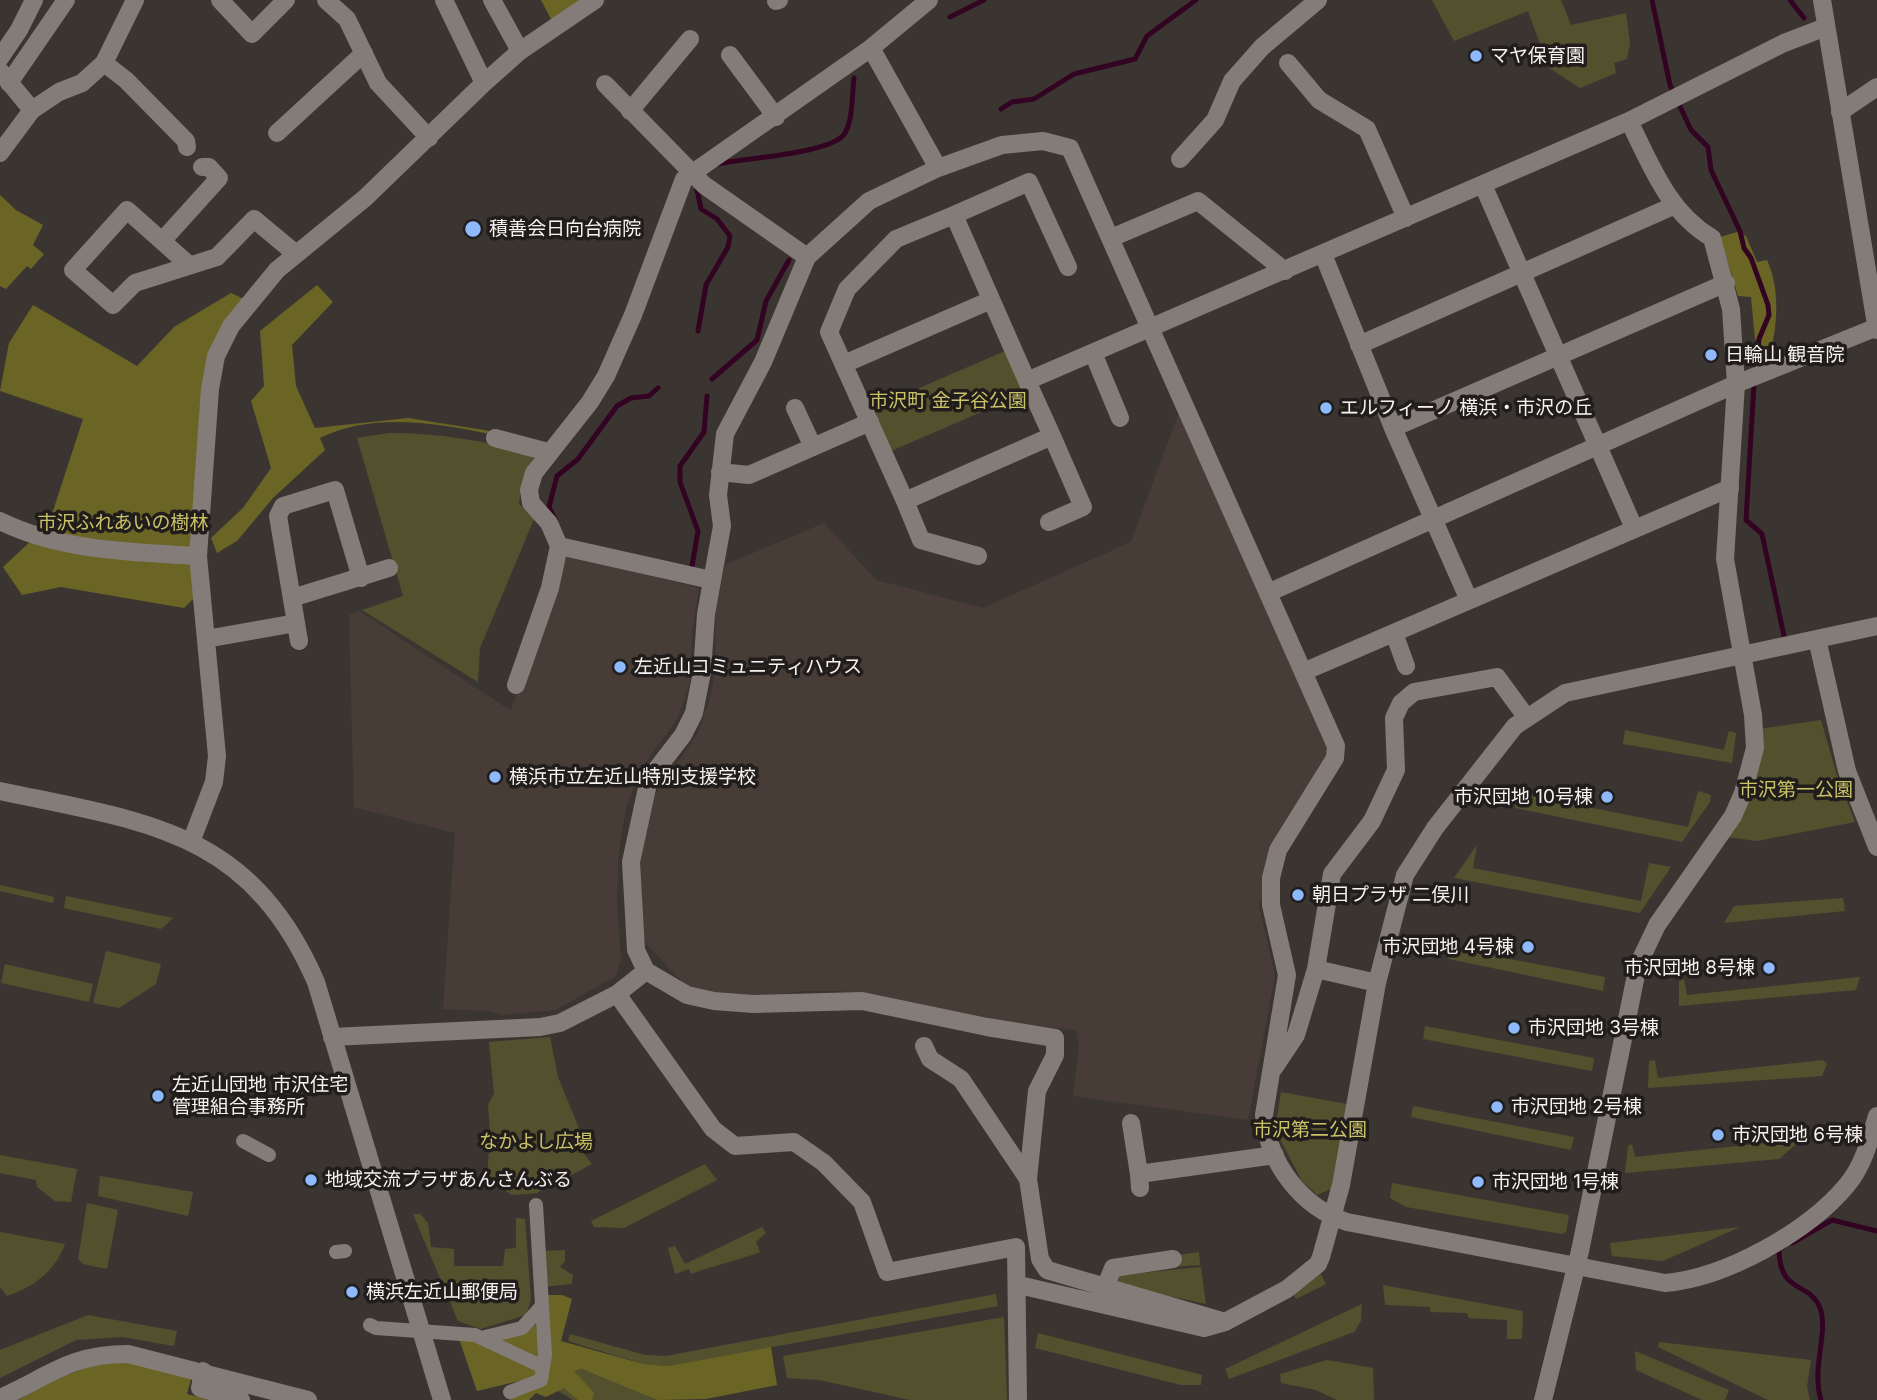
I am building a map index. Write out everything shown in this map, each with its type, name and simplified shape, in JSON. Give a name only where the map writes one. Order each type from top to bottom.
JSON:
[{"type":"street","points":[[0,58],[19,30],[34,0]]},
{"type":"street","points":[[32,110],[5,77],[66,0]]},
{"type":"street","points":[[0,153],[32,110],[59,92],[82,83],[104,63],[135,0]]},
{"type":"street","points":[[220,0],[252,34],[286,0]]},
{"type":"street","points":[[326,0],[347,19],[378,83],[429,138]]},
{"type":"street","points":[[444,0],[484,83]]},
{"type":"street","points":[[492,0],[520,51]]},
{"type":"street","points":[[191,842],[214,782],[217,756],[198,556],[203,460],[216,356],[231,326],[277,270],[365,198],[520,51],[595,0]]},
{"type":"street","points":[[516,685],[550,589],[559,546],[549,523],[531,503],[529,490],[534,473],[590,402],[606,376],[634,315],[684,179],[871,48],[929,0]]},
{"type":"street","points":[[1180,159],[1215,120],[1232,81],[1262,47],[1318,0]]},
{"type":"street","points":[[1270,592],[1736,384],[1877,328],[1822,0]]},
{"type":"street","points":[[1027,381],[1629,121],[1784,43],[1826,27]]},
{"type":"street","points":[[630,111],[690,39]]},
{"type":"street","points":[[871,48],[938,168]]},
{"type":"street","points":[[277,133],[363,53]]},
{"type":"street","points":[[730,55],[776,117]]},
{"type":"street","points":[[104,63],[126,80],[186,141],[187,147]]},
{"type":"street","points":[[1288,63],[1319,100],[1367,129],[1406,218]]},
{"type":"street","points":[[605,84],[704,185],[807,257]]},
{"type":"street","points":[[1840,112],[1877,87]]},
{"type":"street","points":[[1543,1400],[1577,1267],[1638,965],[1657,925],[1723,832],[1743,793],[1755,748],[1755,729],[1725,559],[1736,384],[1726,283],[1712,238],[1692,226],[1672,206],[1629,121]]},
{"type":"street","points":[[1225,1322],[1047,1270],[1040,1259],[1028,1179],[1037,1091],[1055,1055],[1055,1038],[912,1015],[862,1001],[714,1002],[687,995],[646,971],[636,950],[631,862],[638,819],[649,779],[693,718],[702,672],[711,580],[722,526],[718,495],[725,435],[763,362],[807,257],[869,201],[938,168],[1002,145],[1058,143],[1070,148],[1270,592],[1336,746],[1335,758],[1278,850],[1270,877],[1270,905],[1287,975],[1264,1115],[1265,1134],[1284,1175],[1298,1191],[1321,1212],[1333,1217],[1665,1283],[1693,1280],[1727,1269],[1815,1214],[1847,1185],[1864,1158],[1877,1116]]},
{"type":"street","points":[[163,240],[219,178],[209,167],[202,167]]},
{"type":"street","points":[[978,556],[921,540],[829,332],[847,289],[896,239],[1029,182],[1068,267]]},
{"type":"street","points":[[1483,185],[1634,528]]},
{"type":"street","points":[[1111,238],[1198,201],[1285,271]]},
{"type":"street","points":[[1359,345],[1672,206]]},
{"type":"street","points":[[189,265],[127,210],[73,270],[113,305],[135,283],[216,257],[254,219],[296,254]]},
{"type":"street","points":[[954,215],[1083,507],[1048,522]]},
{"type":"street","points":[[1323,254],[1393,428],[1469,600]]},
{"type":"street","points":[[1393,428],[1726,283]]},
{"type":"street","points":[[844,364],[992,300]]},
{"type":"street","points":[[1093,353],[1120,418]]},
{"type":"street","points":[[795,408],[813,447]]},
{"type":"street","points":[[720,472],[749,475],[870,422]]},
{"type":"street","points":[[905,501],[1052,436]]},
{"type":"street","points":[[495,438],[548,453]]},
{"type":"street","points":[[1303,672],[1730,488]]},
{"type":"street","points":[[206,639],[298,632],[278,516],[283,506],[335,491],[361,578]]},
{"type":"street","points":[[0,521],[31,536],[79,545],[198,556]]},
{"type":"street","points":[[559,546],[711,580]]},
{"type":"street","points":[[292,598],[388,568]]},
{"type":"street","points":[[1019,1285],[1204,1328],[1225,1322],[1287,1289],[1318,1264],[1333,1217],[1377,984],[1405,875],[1435,828],[1510,732],[1565,693],[1877,626]]},
{"type":"street","points":[[1394,633],[1406,666]]},
{"type":"street","points":[[1817,639],[1847,771],[1877,847]]},
{"type":"street","points":[[1272,1070],[1296,1035],[1316,969],[1332,873],[1372,821],[1396,770],[1394,718],[1407,691],[1497,677],[1527,718]]},
{"type":"street","points":[[0,791],[138,822],[191,842],[234,866],[276,912],[303,953],[316,982],[442,1400]]},
{"type":"street","points":[[1316,969],[1377,984]]},
{"type":"street","points":[[332,1037],[540,1027],[560,1023],[617,994],[646,971]]},
{"type":"street","points":[[617,994],[713,1129],[728,1143],[735,1146],[794,1142],[824,1163],[862,1202],[887,1272],[1016,1247],[1019,1285],[1018,1400]]},
{"type":"street","points":[[924,1046],[930,1059],[961,1079],[1028,1179]]},
{"type":"street","points":[[1131,1123],[1139,1181],[1275,1155]]},
{"type":"street","points":[[243,1141],[269,1155]]},
{"type":"street","points":[[510,1392],[541,1380],[543,1367],[536,1205]]},
{"type":"street","points":[[1105,1288],[1113,1268],[1173,1259]]},
{"type":"street","points":[[484,1337],[522,1328],[541,1307]]},
{"type":"street","points":[[370,1325],[484,1337],[543,1367]]},
{"type":"street","points":[[0,1398],[71,1362],[97,1354],[128,1354],[308,1400]]},
{"type":"street","points":[[203,1371],[200,1388],[241,1400]]},
{"type":"shaded area","points":[[1181,407],[1330,751],[1275,840],[1266,862],[1261,902],[1258,902],[1275,976],[1248,1120],[1073,1096],[1079,1046],[1076,1030],[990,1020],[841,991],[803,991],[750,998],[720,992],[708,994],[686,986],[642,939],[638,879],[644,836],[655,795],[698,733],[710,698],[716,667],[715,612],[725,565],[824,523],[876,580],[983,608],[1131,542]]},
{"type":"shaded area","name":"横浜市立左近山特別支援学校","points":[[562,554],[699,588],[692,633],[690,683],[677,719],[640,770],[626,808],[619,849],[617,903],[621,959],[616,976],[555,1010],[503,1015],[491,1011],[443,1009],[455,833],[354,807],[349,615],[359,611],[511,711]]},
{"type":"green space","points":[[541,0],[588,0],[553,23]]},
{"type":"green space","points":[[1432,0],[1561,0],[1571,25],[1626,13],[1630,43],[1627,59],[1614,63],[1616,73],[1580,88],[1549,68],[1528,11],[1454,41]]},
{"type":"green space","points":[[0,195],[16,210],[43,225],[33,245],[44,254],[31,269],[27,266],[6,289],[0,286]]},
{"type":"green space","points":[[1737,232],[1746,236],[1757,262],[1767,260],[1774,281],[1774,335],[1772,346],[1763,349],[1755,339],[1751,297],[1738,296],[1720,237]]},
{"type":"green space","points":[[317,285],[333,302],[292,345],[296,386],[315,428],[408,418],[490,431],[490,434],[448,426],[383,422],[340,430],[320,438],[325,450],[273,498],[237,541],[217,553],[211,538],[243,508],[271,468],[251,401],[264,386],[260,331]]},
{"type":"green space","name":"市沢ふれあいの樹林","points":[[231,293],[244,299],[215,339],[197,595],[184,608],[61,587],[22,595],[3,567],[33,539],[52,514],[83,419],[0,391],[9,343],[33,305],[137,366],[174,327]]},
{"type":"green space","name":"市沢町 金子谷公園","points":[[1005,351],[1023,394],[891,451],[873,408]]},
{"type":"green space","points":[[389,433],[461,438],[531,452],[533,459],[521,488],[519,504],[534,519],[480,648],[478,682],[362,610],[403,596],[357,438]]},
{"type":"green space","name":"市沢第一公園","points":[[1821,720],[1836,772],[1855,822],[1757,841],[1727,837],[1759,729]]},
{"type":"green space","points":[[1625,730],[1724,750],[1729,731],[1736,733],[1732,763],[1623,744]]},
{"type":"green space","points":[[1517,787],[1522,787],[1522,794],[1688,827],[1698,791],[1711,795],[1710,802],[1682,842],[1515,808]]},
{"type":"green space","points":[[1477,845],[1473,868],[1641,901],[1649,863],[1671,867],[1640,913],[1454,878]]},
{"type":"green space","points":[[0,885],[54,897],[53,903],[0,891]]},
{"type":"green space","points":[[66,896],[173,918],[161,929],[64,908]]},
{"type":"green space","points":[[1843,898],[1845,911],[1724,923],[1734,906]]},
{"type":"green space","points":[[1441,946],[1605,977],[1603,991],[1449,959]]},
{"type":"green space","points":[[106,951],[161,964],[156,984],[119,1008],[93,1003]]},
{"type":"green space","points":[[5,964],[93,984],[89,1002],[1,983]]},
{"type":"green space","points":[[1860,977],[1856,990],[1679,1006],[1679,981],[1684,979],[1687,995]]},
{"type":"green space","points":[[1425,1026],[1594,1058],[1592,1071],[1423,1039]]},
{"type":"green space","name":"なかよし広場","points":[[550,1037],[558,1077],[585,1143],[581,1150],[592,1164],[537,1193],[512,1195],[487,1179],[490,1133],[488,1105],[494,1093],[489,1042]]},
{"type":"green space","points":[[1655,1060],[1658,1078],[1823,1060],[1827,1064],[1822,1076],[1648,1088],[1649,1061]]},
{"type":"green space","name":"市沢第二公園","points":[[1281,1092],[1347,1104],[1331,1189],[1317,1195],[1302,1181],[1275,1130]]},
{"type":"green space","points":[[1413,1106],[1574,1137],[1571,1150],[1411,1117]]},
{"type":"green space","points":[[1802,1139],[1779,1159],[1625,1173],[1628,1146],[1632,1144],[1635,1157]]},
{"type":"green space","points":[[0,1155],[77,1169],[71,1202],[55,1201],[37,1187],[36,1180],[0,1173]]},
{"type":"green space","points":[[705,1164],[717,1180],[624,1228],[594,1227],[591,1221]]},
{"type":"green space","points":[[100,1176],[193,1192],[188,1216],[98,1196]]},
{"type":"green space","points":[[1392,1183],[1569,1215],[1566,1232],[1561,1234],[1406,1207],[1390,1198]]},
{"type":"green space","points":[[87,1203],[118,1210],[107,1269],[83,1264],[78,1259]]},
{"type":"green space","points":[[413,1214],[420,1214],[428,1223],[431,1247],[454,1249],[454,1266],[503,1266],[505,1249],[516,1248],[516,1218],[525,1219],[531,1300],[526,1315],[481,1329],[458,1321]]},
{"type":"green space","points":[[762,1227],[766,1233],[756,1242],[760,1252],[691,1274],[689,1269],[675,1274],[668,1248],[675,1246],[685,1264]]},
{"type":"green space","points":[[1740,1227],[1663,1261],[1612,1256],[1610,1243]]},
{"type":"green space","points":[[0,1232],[65,1244],[56,1262],[42,1277],[7,1296],[0,1287]]},
{"type":"green space","points":[[565,1250],[565,1261],[560,1267],[573,1275],[572,1284],[543,1287],[541,1251]]},
{"type":"green space","points":[[1199,1252],[1200,1265],[1118,1271],[1117,1264]]},
{"type":"green space","points":[[1201,1267],[1206,1304],[1118,1285],[1119,1275]]},
{"type":"green space","points":[[1320,1273],[1326,1284],[1296,1299],[1293,1293]]},
{"type":"green space","points":[[1383,1285],[1523,1311],[1522,1339],[1507,1339],[1507,1320],[1469,1318],[1467,1313],[1430,1312],[1430,1307],[1385,1305]]},
{"type":"green space","points":[[996,1294],[998,1306],[668,1366],[643,1364],[568,1341],[570,1334],[645,1355],[666,1356]]},
{"type":"green space","points":[[543,1295],[562,1295],[572,1299],[561,1341],[643,1364],[668,1366],[771,1347],[777,1385],[706,1399],[657,1400],[582,1369],[574,1371],[594,1393],[592,1400],[578,1400],[564,1388],[546,1397],[536,1393],[529,1400],[509,1400],[511,1394],[542,1382]]},
{"type":"green space","points":[[1362,1304],[1361,1321],[1354,1332],[1229,1379],[1225,1369]]},
{"type":"green space","points":[[88,1315],[177,1331],[174,1346],[122,1337],[76,1340],[0,1378],[0,1350]]},
{"type":"green space","points":[[1004,1317],[1007,1400],[910,1400],[819,1380],[787,1378],[783,1356]]},
{"type":"green space","points":[[536,1324],[540,1363],[496,1339],[520,1333]]},
{"type":"green space","points":[[1038,1333],[1202,1375],[1201,1385],[1181,1385],[1035,1348]]},
{"type":"green space","points":[[458,1336],[473,1337],[538,1371],[536,1377],[477,1391]]},
{"type":"green space","points":[[1659,1342],[1811,1360],[1807,1387],[1810,1400],[1768,1400],[1658,1347]]},
{"type":"green space","points":[[1635,1351],[1729,1390],[1725,1400],[1702,1400],[1636,1370]]},
{"type":"green space","points":[[1327,1360],[1373,1368],[1374,1400],[1337,1400],[1316,1390],[1281,1383],[1280,1374]]},
{"type":"green space","points":[[118,1363],[138,1363],[192,1375],[187,1394],[209,1400],[18,1400],[78,1371]]},
{"type":"green space","points":[[582,1369],[657,1400],[573,1400],[556,1390],[574,1371]]},
{"type":"waterway","points":[[950,17],[984,0]]},
{"type":"waterway","points":[[1001,109],[1012,102],[1034,99],[1074,74],[1135,59],[1147,36],[1196,0]]},
{"type":"waterway","points":[[1652,0],[1670,85],[1691,130],[1708,147],[1711,170],[1740,231],[1744,248],[1751,258],[1768,305],[1769,315],[1759,339],[1755,373]]},
{"type":"waterway","points":[[1790,0],[1804,18]]},
{"type":"waterway","points":[[718,164],[806,150],[837,140],[845,133],[850,121],[854,78]]},
{"type":"waterway","points":[[697,190],[701,209],[717,219],[730,236],[728,247],[706,285],[698,331]]},
{"type":"waterway","points":[[712,379],[757,340],[766,301],[789,260]]},
{"type":"waterway","points":[[1754,383],[1746,520],[1762,534],[1784,636]]},
{"type":"waterway","points":[[555,519],[549,507],[557,476],[578,459],[617,406],[631,398],[649,396],[658,388]]},
{"type":"waterway","points":[[692,566],[698,531],[680,482],[680,466],[704,432],[707,396]]},
{"type":"waterway","points":[[1792,1243],[1832,1220],[1877,1231]]},
{"type":"waterway","points":[[1783,1247],[1779,1249],[1784,1274],[1789,1281],[1809,1294],[1820,1308],[1823,1328],[1818,1388],[1821,1400]]},
{"type":"place","name":"マヤ保育園","points":[[1476,56]]},
{"type":"place","name":"積善会日向台病院","points":[[473,229]]},
{"type":"place","name":"日輪山 観音院","points":[[1711,355]]},
{"type":"place","name":"エルフィーノ 横浜・市沢の丘","points":[[1326,408]]},
{"type":"place","name":"左近山コミュニティハウス","points":[[620,667]]},
{"type":"place","name":"横浜市立左近山特別支援学校","points":[[495,777]]},
{"type":"place","name":"市沢団地 10号棟","points":[[1607,797]]},
{"type":"place","name":"朝日プラザ 二俣川","points":[[1298,895]]},
{"type":"place","name":"市沢団地 4号棟","points":[[1528,947]]},
{"type":"place","name":"市沢団地 8号棟","points":[[1769,968]]},
{"type":"place","name":"市沢団地 3号棟","points":[[1514,1028]]},
{"type":"place","name":"左近山団地 市沢住宅 管理組合事務所","points":[[158,1096]]},
{"type":"place","name":"市沢団地 2号棟","points":[[1497,1107]]},
{"type":"place","name":"市沢団地 6号棟","points":[[1718,1135]]},
{"type":"place","name":"地域交流プラザあんさんぶる","points":[[311,1180]]},
{"type":"place","name":"市沢団地 1号棟","points":[[1478,1182]]},
{"type":"place","name":"横浜左近山郵便局","points":[[352,1292]]}]
